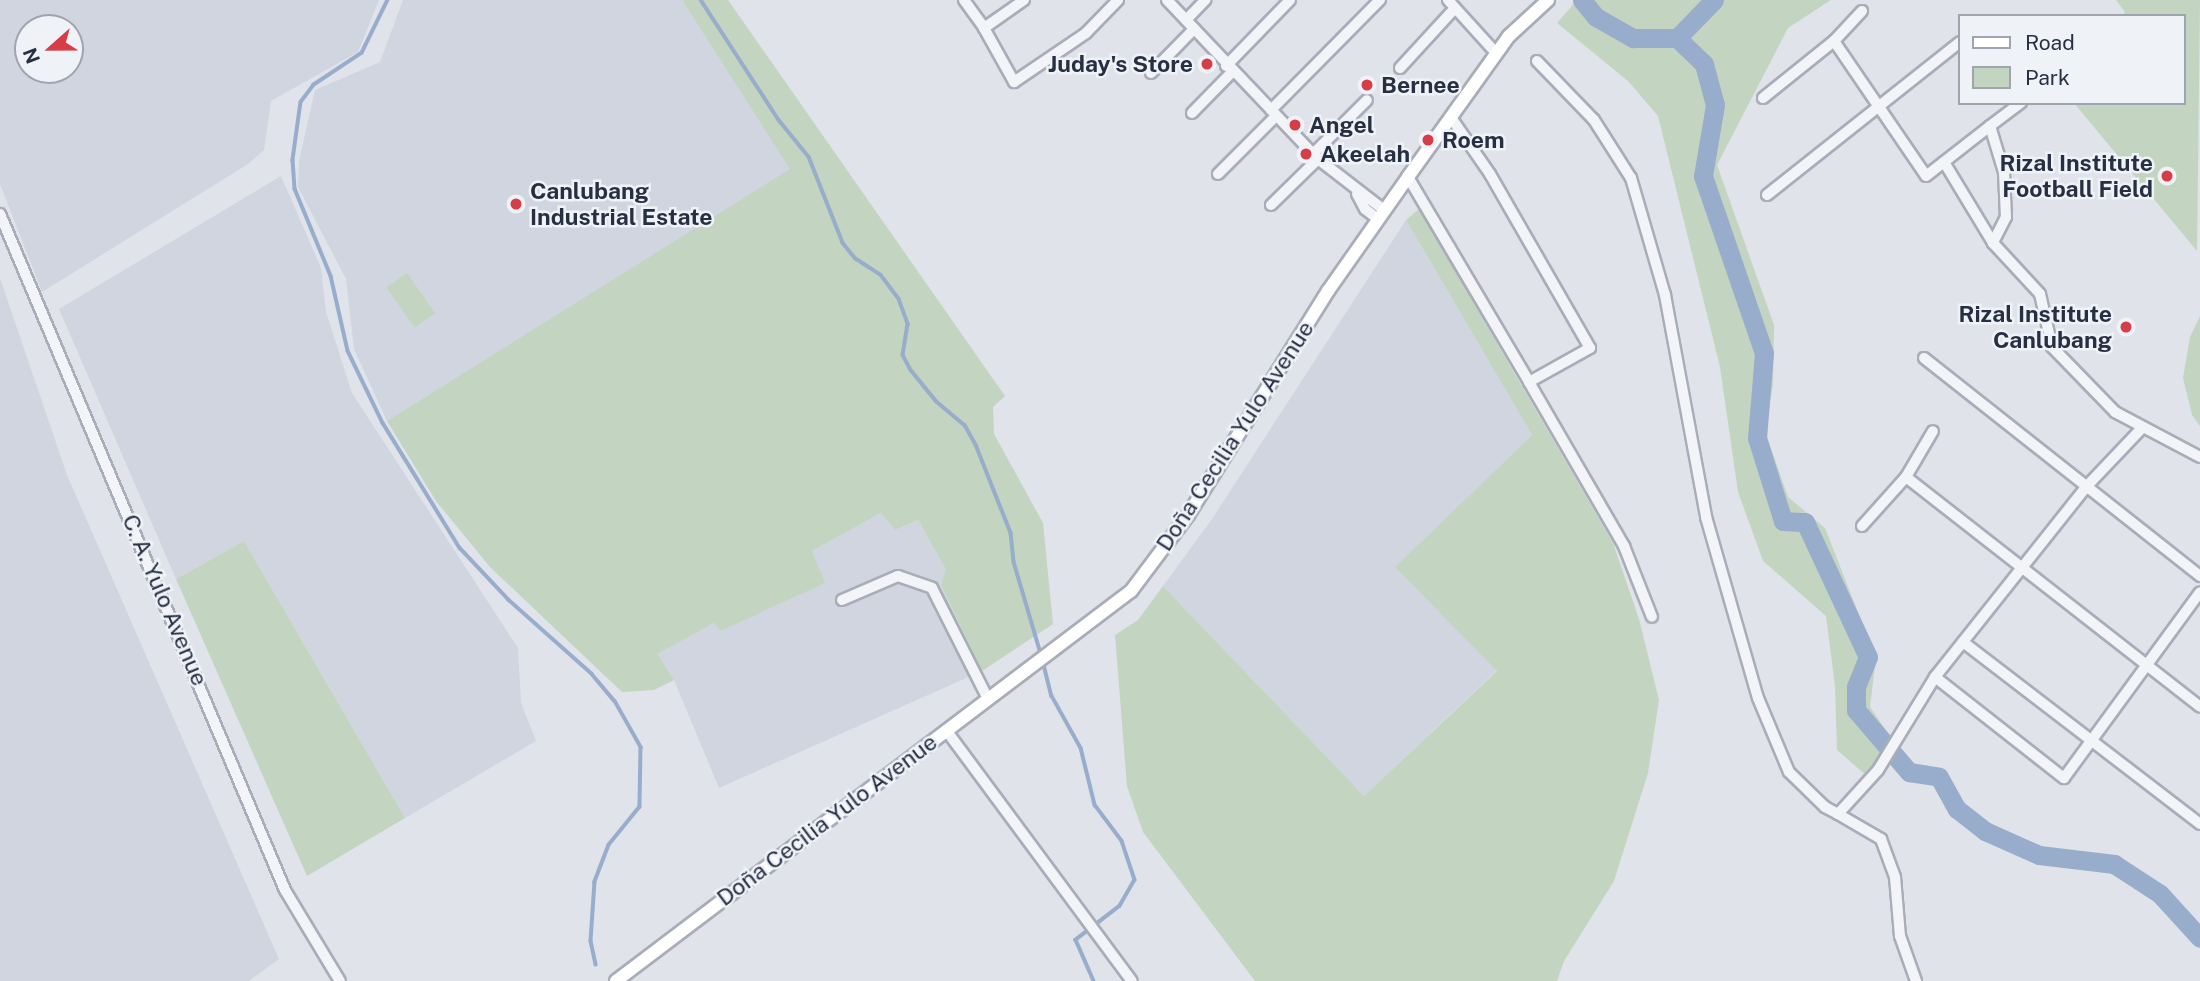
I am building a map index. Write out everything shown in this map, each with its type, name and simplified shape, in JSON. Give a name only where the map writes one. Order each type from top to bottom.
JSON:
[{"type":"main road","name":"Doña Cecilia Yulo Avenue","points":[[616,981],[946,730],[1062,647],[1130,591],[1188,515],[1381,215],[1452,119],[1496,53],[1548,0]]},
{"type":"street","points":[[964,0],[984,28],[1014,82],[1086,33],[1118,0]]},
{"type":"street","points":[[984,28],[1024,0]]},
{"type":"street","points":[[1167,0],[1229,69],[1315,156],[1357,193],[1365,209],[1381,215]]},
{"type":"street","points":[[1186,20],[1205,0]]},
{"type":"street","points":[[1192,113],[1290,0]]},
{"type":"street","points":[[1218,174],[1380,0]]},
{"type":"street","points":[[1401,68],[1452,4],[1496,53]]},
{"type":"street","points":[[1763,98],[1834,41],[1862,11]]},
{"type":"street","points":[[1151,73],[1194,29]]},
{"type":"street","points":[[1834,41],[1926,176],[2018,105]]},
{"type":"street","points":[[1767,195],[1857,125],[1878,103],[1958,43]]},
{"type":"street","points":[[1537,61],[1594,120],[1631,178],[1665,295],[1706,517],[1758,698],[1789,772],[1838,814],[1881,839],[1895,877],[1900,936],[1916,981]]},
{"type":"street","points":[[1271,205],[1367,100]]},
{"type":"street","points":[[1452,119],[1497,185],[1590,348],[1530,382]]},
{"type":"street","points":[[1990,126],[2004,172],[2006,217],[1993,243]]},
{"type":"street","points":[[1944,162],[1993,243],[2040,294],[2052,347],[2115,412],[2200,457]]},
{"type":"street","points":[[1408,177],[1624,546],[1652,617]]},
{"type":"street","name":"C. A. Yulo Avenue","points":[[0,214],[285,890],[340,981]]},
{"type":"street","points":[[1924,358],[2200,576]]},
{"type":"street","points":[[1838,814],[1878,770],[1935,677],[2087,487],[2142,428]]},
{"type":"street","points":[[1862,526],[1906,477],[1933,431]]},
{"type":"street","points":[[1906,477],[2200,707]]},
{"type":"street","points":[[842,600],[898,576],[932,588],[988,699]]},
{"type":"street","points":[[1935,677],[2064,778],[2200,592]]},
{"type":"street","points":[[1963,642],[2200,824]]},
{"type":"street","points":[[946,730],[1132,981]]},
{"type":"shaded area","points":[[0,0],[379,0],[358,52],[271,101],[264,150],[248,164],[42,292],[0,184]]},
{"type":"shaded area","points":[[403,0],[682,0],[791,169],[387,421],[354,349],[346,279],[298,187],[299,161],[315,90],[380,62]]},
{"type":"shaded area","points":[[281,176],[321,268],[326,312],[352,393],[518,648],[521,703],[536,741],[405,818],[244,541],[176,579],[59,309]]},
{"type":"shaded area","points":[[1406,220],[1532,435],[1395,567],[1497,670],[1364,796],[1163,586],[1212,519]]},
{"type":"shaded area","points":[[0,278],[67,475],[279,959],[249,981],[0,981]]},
{"type":"shaded area","points":[[881,513],[895,530],[918,520],[947,569],[941,585],[982,671],[719,788],[674,680],[656,654],[714,623],[721,631],[824,583],[812,551]]},
{"type":"green space","points":[[682,0],[728,0],[1005,396],[993,407],[994,434],[1043,523],[1053,624],[982,671],[941,585],[946,569],[918,520],[895,530],[881,513],[812,551],[825,583],[721,631],[714,623],[657,654],[674,680],[654,690],[622,692],[490,567],[436,501],[387,421],[790,169]]},
{"type":"green space","points":[[1577,0],[1831,0],[1788,28],[1717,165],[1774,325],[1773,385],[1765,431],[1788,497],[1825,528],[1876,658],[1870,707],[1892,739],[1867,776],[1837,750],[1835,686],[1826,616],[1763,561],[1738,492],[1720,367],[1658,116],[1628,81],[1557,23]]},
{"type":"green space","name":"Rizal Institute Football Field","points":[[2116,0],[2200,0],[2197,251],[2076,105],[2186,105],[2186,14],[2124,14],[2125,12]]},
{"type":"green space","points":[[1419,209],[1613,543],[1639,619],[1659,700],[1648,773],[1614,881],[1564,961],[1557,981],[1255,981],[1143,832],[1127,786],[1115,635],[1138,620],[1163,586],[1364,796],[1497,671],[1395,567],[1532,435],[1406,220]]},
{"type":"green space","points":[[407,273],[435,313],[415,327],[387,287]]},
{"type":"green space","points":[[2200,316],[2200,426],[2192,415],[2183,378],[2190,337]]},
{"type":"green space","points":[[244,541],[405,818],[307,876],[176,579]]},
{"type":"waterway","points":[[388,0],[362,53],[314,85],[301,102],[293,160],[295,189],[331,276],[348,351],[383,423],[460,548],[509,600],[592,674],[615,701],[641,747],[640,807],[609,845],[595,882],[591,941],[596,964]]},
{"type":"waterway","points":[[701,0],[779,120],[809,157],[843,243],[855,258],[881,275],[899,299],[908,324],[903,355],[911,370],[936,401],[965,425],[976,445],[1011,533],[1014,562],[1041,654]]},
{"type":"waterway","points":[[1582,0],[1596,17],[1633,38],[1677,38],[1714,0]]},
{"type":"waterway","points":[[1677,38],[1704,64],[1715,105],[1703,176],[1764,353],[1757,438],[1783,521],[1805,522],[1868,657],[1856,687],[1856,710],[1909,772],[1939,777],[1957,809],[1985,831],[2039,855],[2114,864],[2160,894],[2200,938]]},
{"type":"waterway","points":[[1043,661],[1052,696],[1081,748],[1095,805],[1122,841],[1135,880],[1120,906],[1076,940],[1094,981]]},
{"type":"place","name":"Juday's Store","points":[[1207,64]]},
{"type":"place","name":"Bernee","points":[[1367,85]]},
{"type":"place","name":"Angel","points":[[1295,125]]},
{"type":"place","name":"Roem","points":[[1428,140]]},
{"type":"place","name":"Akeelah","points":[[1306,154]]},
{"type":"place","name":"Rizal Institute Football Field","points":[[2167,176]]},
{"type":"place","name":"Canlubang Industrial Estate","points":[[516,204]]},
{"type":"place","name":"Rizal Institute Canlubang","points":[[2126,327]]}]
